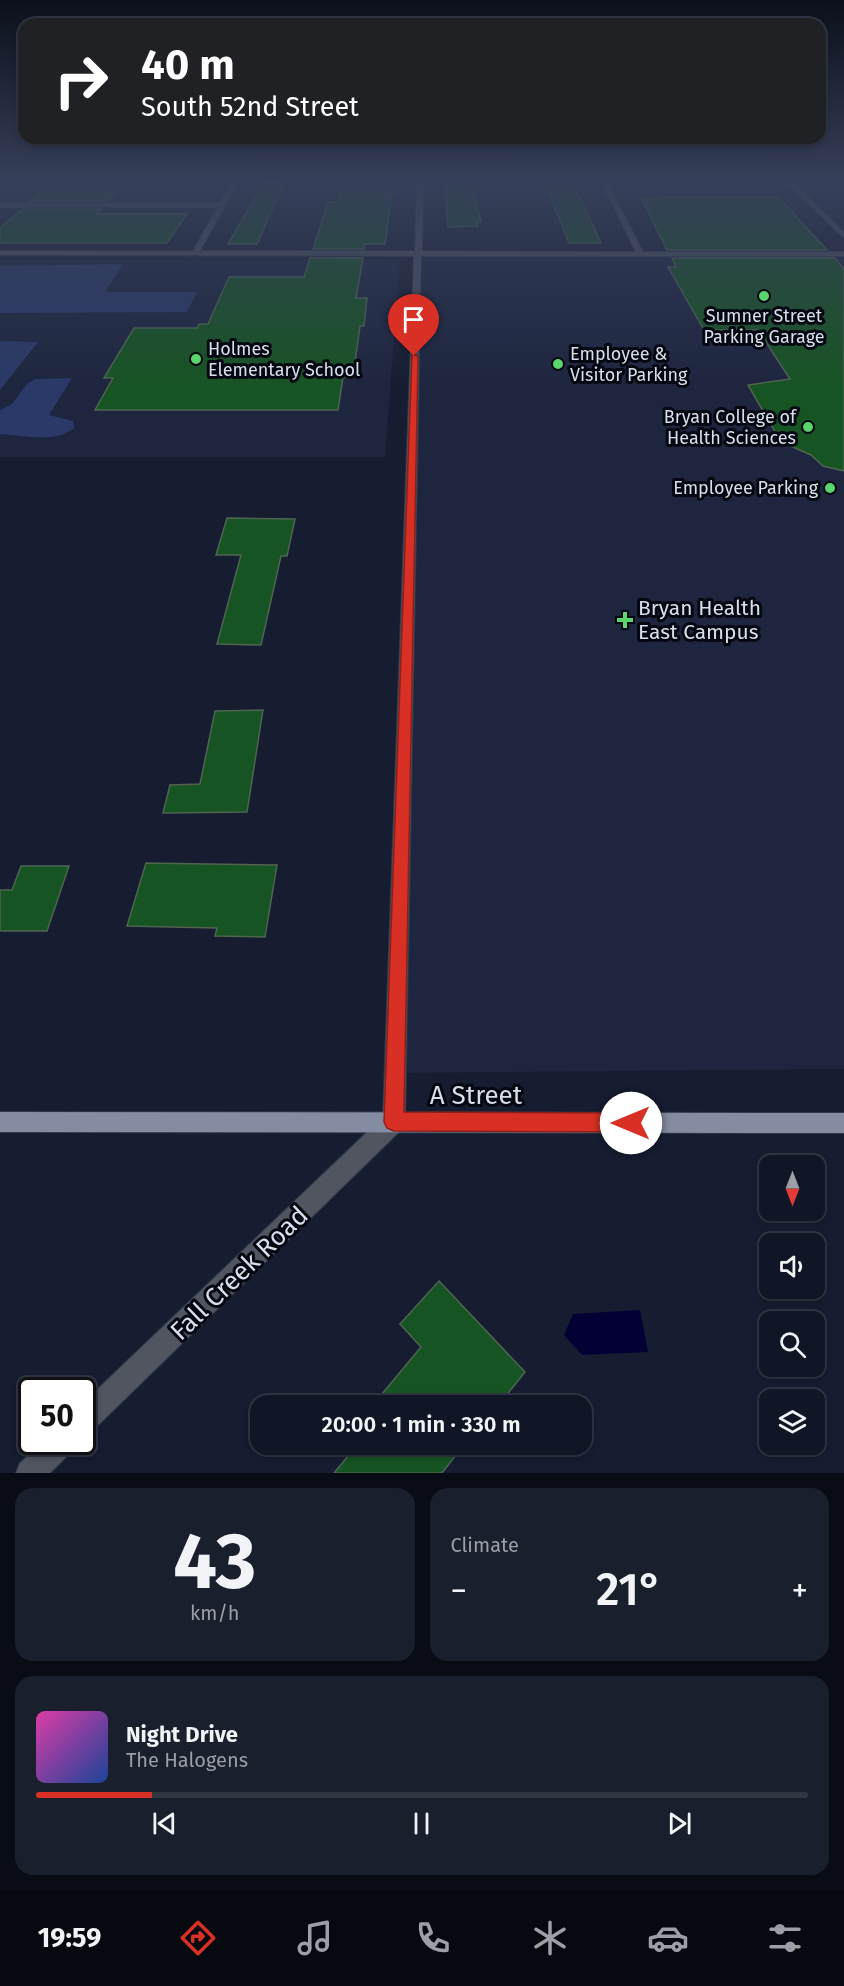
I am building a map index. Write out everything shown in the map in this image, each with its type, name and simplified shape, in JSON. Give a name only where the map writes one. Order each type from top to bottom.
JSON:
[{"type":"main road","name":"A Street","points":[[0,1122],[844,1123]]},
{"type":"street","points":[[195,253],[197,249]]},
{"type":"street","points":[[394,1122],[417,249]]},
{"type":"street","points":[[638,249],[640,253]]},
{"type":"street","points":[[0,253],[844,254]]},
{"type":"street","name":"Fall Creek Road","points":[[96,1410],[394,1122]]},
{"type":"street","points":[[30,1473],[49,1455]]},
{"type":"shaded area","name":"Bryan Health East Campus","points":[[417,253],[844,254],[844,1069],[395,1073]]},
{"type":"shaded area","name":"Holmes Elementary School","points":[[0,260],[400,260],[385,457],[0,457]]},
{"type":"shaded area","points":[[123,264],[105,292],[197,292],[187,312],[0,313],[0,266]]},
{"type":"shaded area","points":[[0,341],[38,342],[0,390]]},
{"type":"shaded area","points":[[72,378],[49,415],[73,421],[74,428],[58,436],[48,437],[0,434],[0,410],[12,404],[27,384],[35,379]]},
{"type":"shaded area","points":[[640,1310],[648,1352],[582,1355],[564,1335],[573,1314]]},
{"type":"building","points":[[666,249],[827,250],[667,250]]},
{"type":"building","name":"Holmes Elementary School","points":[[310,258],[363,258],[356,298],[367,298],[364,326],[360,326],[353,377],[343,377],[338,410],[95,410],[113,378],[104,378],[134,328],[197,328],[199,324],[208,324],[229,277],[304,277]]},
{"type":"building","points":[[672,258],[835,258],[844,269],[844,471],[823,466],[811,455],[781,442],[748,385],[790,379],[758,330],[704,330],[668,267],[676,267]]},
{"type":"building","points":[[227,518],[295,519],[287,556],[281,556],[261,645],[217,644],[241,555],[216,555]]},
{"type":"building","points":[[263,710],[247,812],[163,813],[170,785],[200,784],[215,711]]},
{"type":"building","points":[[146,863],[277,865],[265,937],[215,936],[217,928],[127,926]]},
{"type":"building","points":[[21,866],[69,866],[47,931],[0,931],[0,890],[12,890]]},
{"type":"building","points":[[439,1281],[525,1372],[507,1395],[381,1395],[421,1347],[400,1324]]},
{"type":"building","points":[[349,1455],[456,1455],[442,1473],[334,1473]]},
{"type":"place","name":"Sumner Street Parking Garage","points":[[764,296]]},
{"type":"place","name":"Holmes Elementary School","points":[[196,359]]},
{"type":"place","name":"Employee & Visitor Parking","points":[[558,364]]},
{"type":"place","name":"Bryan College of Health Sciences","points":[[808,427]]},
{"type":"place","name":"Employee Parking","points":[[830,488]]},
{"type":"place","name":"Bryan Health East Campus","points":[[625,620]]},
{"type":"route","points":[[414,356],[394,1122],[631,1123]]}]
